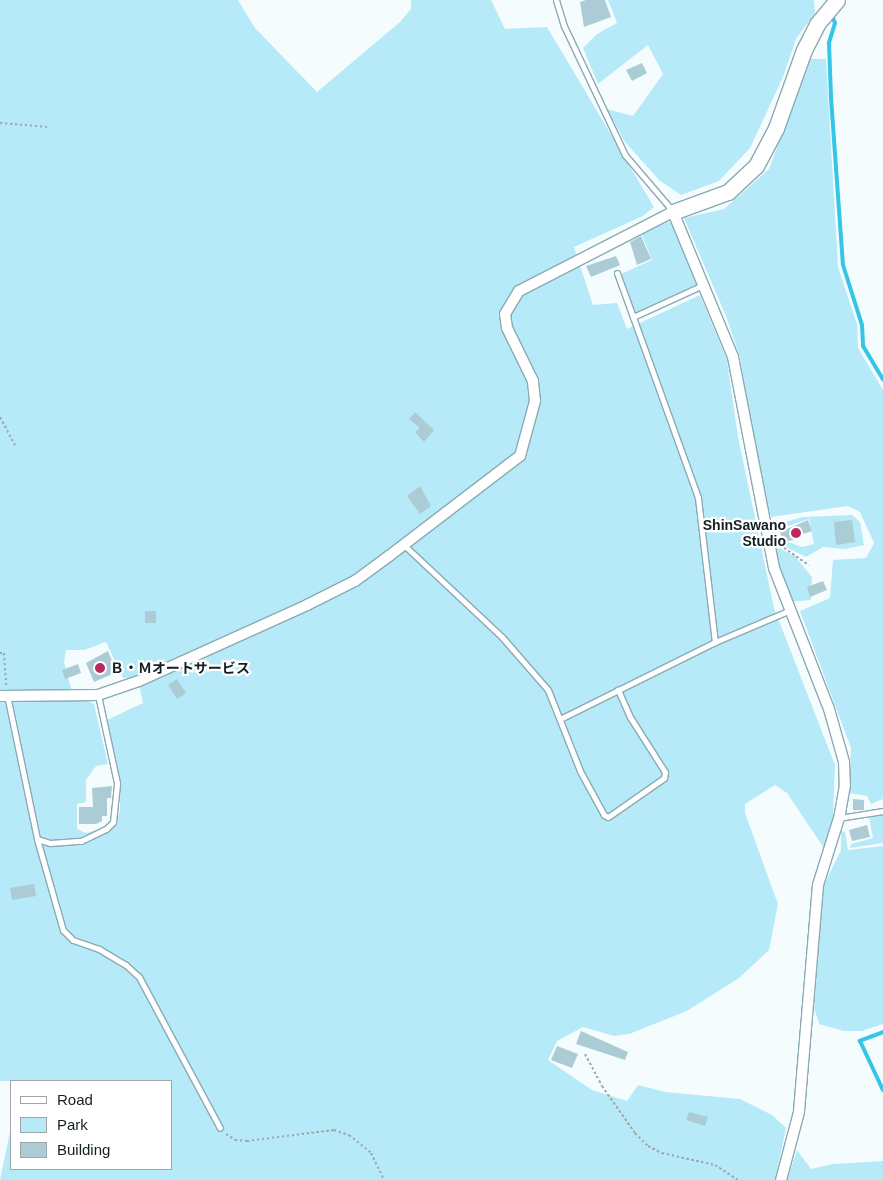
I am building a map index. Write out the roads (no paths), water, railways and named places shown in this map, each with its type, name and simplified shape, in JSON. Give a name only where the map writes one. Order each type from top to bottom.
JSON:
[{"type":"street","points":[[3,695],[98,695],[139,681],[307,605],[354,581],[520,456],[535,401],[533,381],[507,328],[505,314],[512,300],[535,280],[673,212],[728,192],[756,166],[776,128],[804,50],[817,24],[838,0]]},
{"type":"street","points":[[673,212],[733,357],[768,542],[788,611],[829,710],[844,762],[845,785],[839,818],[818,885],[799,1112],[781,1180]]},
{"type":"lane","points":[[556,0],[564,26],[625,155],[673,212]]},
{"type":"lane","points":[[617,273],[698,498],[714,642]]},
{"type":"lane","points":[[632,317],[704,284]]},
{"type":"lane","points":[[404,545],[524,659],[548,690],[580,770],[604,815],[608,816],[664,778],[665,772],[630,717],[618,690]]},
{"type":"lane","points":[[560,720],[714,642],[788,611]]},
{"type":"lane","points":[[3,695],[37,839],[62,930],[73,940],[99,949],[126,965],[139,977],[220,1128]]},
{"type":"lane","points":[[37,839],[50,843],[81,841],[106,829],[113,822],[117,783],[98,695]]},
{"type":"lane","points":[[839,818],[883,811]]},
{"type":"waterway","points":[[831,14],[835,23],[829,43],[831,98],[843,265],[862,325],[863,346],[883,379]]},
{"type":"waterway","points":[[883,1032],[860,1041],[883,1090]]},
{"type":"place","name":"ShinSawano Studio","points":[[796,533]]},
{"type":"place","name":"Ｂ・Ｍオートサービス","points":[[100,668]]}]
